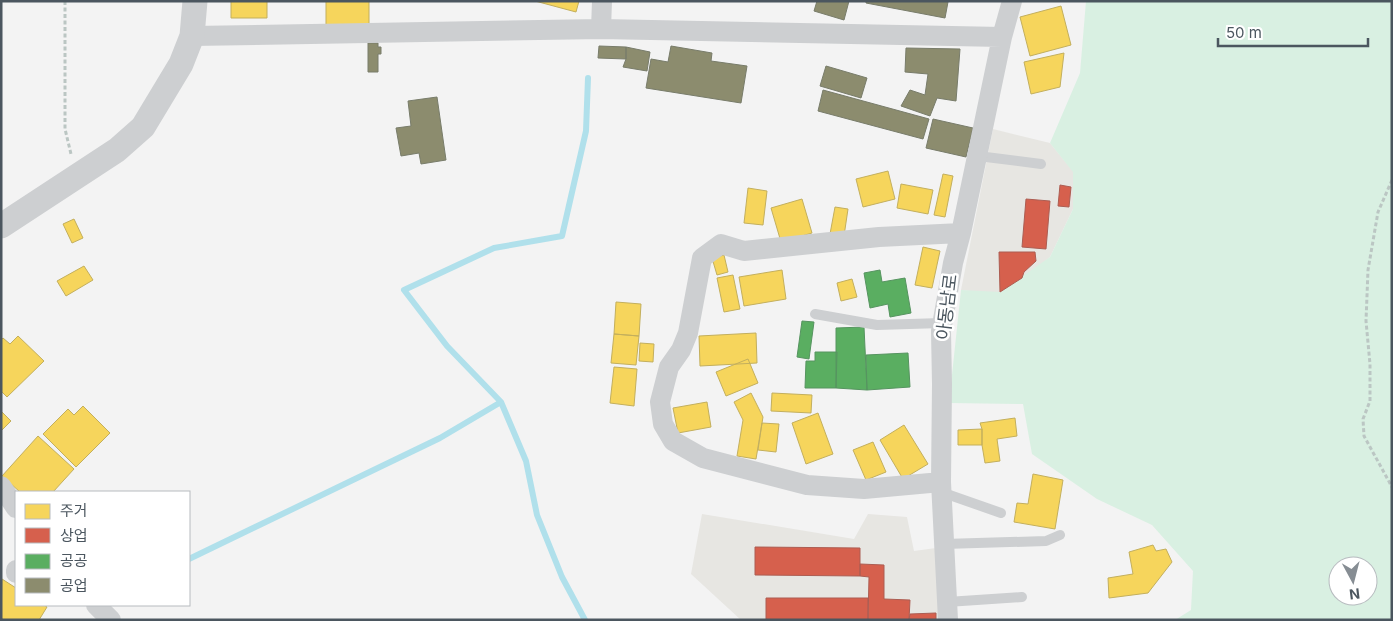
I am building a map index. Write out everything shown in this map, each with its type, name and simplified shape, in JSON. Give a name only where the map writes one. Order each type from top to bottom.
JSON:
[{"type":"street","points":[[1,226],[117,150],[143,126],[181,64],[192,36],[195,1]]},
{"type":"street","points":[[601,29],[602,1]]},
{"type":"street","name":"아동남로","points":[[948,611],[941,487],[942,323],[953,263],[962,234],[1002,37],[1012,1]]},
{"type":"street","points":[[192,36],[601,29],[1002,37]]},
{"type":"street","points":[[941,487],[864,489],[807,485],[703,458],[673,441],[663,424],[660,402],[669,367],[681,350],[688,333],[702,258],[721,244],[744,251],[878,237],[962,234]]},
{"type":"street","points":[[1,486],[15,507]]},
{"type":"street","points":[[97,606],[111,620]]},
{"type":"lane","points":[[978,156],[1041,164]]},
{"type":"lane","points":[[815,314],[877,325],[942,323]]},
{"type":"lane","points":[[941,487],[1001,513]]},
{"type":"lane","points":[[944,544],[1046,542],[1060,535]]},
{"type":"lane","points":[[948,611],[1022,597]]},
{"type":"path","points":[[65,1],[66,129],[77,177]]},
{"type":"path","points":[[1392,180],[1378,212],[1368,270],[1366,321],[1370,364],[1370,401],[1363,420],[1364,436],[1383,474],[1392,487]]},
{"type":"shaded area","points":[[993,129],[1050,143],[1073,171],[1073,209],[1050,257],[1007,295],[961,290]]},
{"type":"shaded area","points":[[702,514],[854,539],[868,514],[907,517],[914,551],[936,548],[940,620],[741,620],[691,574]]},
{"type":"green space","points":[[1086,1],[1392,1],[1392,620],[1175,620],[1191,610],[1193,571],[1152,525],[1097,499],[1032,454],[1023,404],[949,403],[961,290],[1000,292],[1050,257],[1073,209],[1073,172],[1050,143],[1080,73]]},
{"type":"building: 주거","points":[[231,1],[267,1],[267,18],[231,18]]},
{"type":"building: 주거","points":[[326,1],[369,1],[369,25],[326,25]]},
{"type":"building: 주거","points":[[535,1],[579,1],[576,12]]},
{"type":"building: 주거","points":[[1061,6],[1071,45],[1030,56],[1020,17]]},
{"type":"building: 주거","points":[[1064,53],[1060,87],[1031,94],[1024,62]]},
{"type":"building: 주거","points":[[888,171],[895,199],[863,207],[856,179]]},
{"type":"building: 주거","points":[[943,174],[953,176],[945,217],[934,215]]},
{"type":"building: 주거","points":[[901,184],[933,190],[928,214],[897,208]]},
{"type":"building: 주거","points":[[748,188],[767,191],[763,225],[744,223]]},
{"type":"building: 주거","points":[[802,199],[812,233],[781,242],[771,208]]},
{"type":"building: 주거","points":[[835,207],[848,209],[844,236],[830,234]]},
{"type":"building: 주거","points":[[74,219],[83,238],[72,243],[63,224]]},
{"type":"building: 주거","points":[[923,247],[940,251],[932,288],[915,285]]},
{"type":"building: 주거","points":[[724,255],[728,272],[717,275],[712,258]]},
{"type":"building: 주거","points":[[84,266],[93,280],[66,296],[57,281]]},
{"type":"building: 주거","points":[[782,270],[786,299],[744,306],[739,277]]},
{"type":"building: 주거","points":[[733,275],[740,309],[724,312],[717,278]]},
{"type":"building: 주거","points":[[852,279],[857,297],[841,301],[837,283]]},
{"type":"building: 주거","points":[[616,302],[641,304],[639,336],[614,334]]},
{"type":"building: 주거","points":[[756,333],[757,363],[700,366],[699,336]]},
{"type":"building: 주거","points":[[614,334],[639,336],[636,365],[611,363]]},
{"type":"building: 주거","points":[[18,336],[44,361],[7,397],[1,391],[1,340],[3,338],[10,344]]},
{"type":"building: 주거","points":[[640,343],[654,344],[653,362],[639,361]]},
{"type":"building: 주거","points":[[748,359],[758,383],[726,396],[716,372]]},
{"type":"building: 주거","points":[[614,367],[637,369],[634,406],[610,403]]},
{"type":"building: 주거","points":[[751,393],[763,417],[756,459],[737,456],[743,420],[734,402]]},
{"type":"building: 주거","points":[[772,393],[812,395],[811,413],[771,411]]},
{"type":"building: 주거","points":[[707,402],[711,427],[678,433],[673,408]]},
{"type":"building: 주거","points":[[83,406],[110,433],[76,467],[43,434],[68,409],[74,415]]},
{"type":"building: 주거","points":[[1,411],[11,421],[1,431]]},
{"type":"building: 주거","points":[[818,413],[833,454],[806,464],[792,423]]},
{"type":"building: 주거","points":[[1015,418],[1017,436],[997,439],[1000,461],[985,463],[980,423]]},
{"type":"building: 주거","points":[[762,423],[779,424],[776,452],[758,450]]},
{"type":"building: 주거","points":[[904,425],[928,464],[903,479],[880,440]]},
{"type":"building: 주거","points":[[982,429],[982,445],[958,445],[958,430]]},
{"type":"building: 주거","points":[[38,436],[74,469],[54,491],[19,491],[2,476]]},
{"type":"building: 주거","points":[[873,442],[886,472],[866,480],[853,450]]},
{"type":"building: 주거","points":[[1033,474],[1063,480],[1055,529],[1014,522],[1017,503],[1028,504]]},
{"type":"building: 주거","points":[[1153,545],[1156,551],[1166,549],[1172,562],[1148,593],[1109,598],[1108,578],[1133,574],[1129,552]]},
{"type":"building: 주거","points":[[2,579],[15,587],[15,606],[47,607],[39,620],[4,620],[1,618]]},
{"type":"building: 상업","points":[[1060,185],[1071,187],[1069,207],[1058,206]]},
{"type":"building: 상업","points":[[1026,199],[1050,201],[1046,249],[1022,247]]},
{"type":"building: 상업","points":[[999,252],[1035,252],[1036,261],[1024,272],[1022,278],[1000,292]]},
{"type":"building: 상업","points":[[755,547],[860,548],[860,576],[755,575]]},
{"type":"building: 상업","points":[[860,564],[884,565],[884,599],[910,600],[909,620],[868,620],[869,577],[860,576]]},
{"type":"building: 상업","points":[[766,598],[868,598],[868,620],[766,620]]},
{"type":"building: 상업","points":[[936,613],[936,620],[909,620],[910,614]]},
{"type":"building: 공공","points":[[880,270],[882,282],[905,278],[911,313],[890,317],[888,304],[870,308],[864,273]]},
{"type":"building: 공공","points":[[802,321],[814,322],[809,359],[797,357]]},
{"type":"building: 공공","points":[[864,327],[867,390],[836,388],[836,328]]},
{"type":"building: 공공","points":[[815,352],[837,352],[836,388],[805,388],[806,361],[815,361]]},
{"type":"building: 공공","points":[[908,353],[910,387],[867,390],[866,355]]},
{"type":"building: 공업","points":[[817,1],[849,1],[844,20],[814,11]]},
{"type":"building: 공업","points":[[866,1],[948,2],[945,18],[866,3]]},
{"type":"building: 공업","points":[[368,43],[378,43],[378,47],[381,47],[381,54],[378,54],[378,72],[368,72]]},
{"type":"building: 공업","points":[[599,46],[626,47],[626,59],[598,58]]},
{"type":"building: 공업","points":[[671,46],[712,53],[711,61],[747,66],[741,103],[646,88],[651,59],[668,62]]},
{"type":"building: 공업","points":[[626,47],[650,52],[647,71],[623,67],[626,59]]},
{"type":"building: 공업","points":[[906,48],[960,49],[956,101],[937,98],[930,116],[901,106],[910,90],[925,95],[928,74],[905,72]]},
{"type":"building: 공업","points":[[826,66],[867,78],[861,98],[820,86]]},
{"type":"building: 공업","points":[[823,90],[929,119],[923,139],[818,111]]},
{"type":"building: 공업","points":[[437,97],[446,160],[421,164],[419,153],[401,156],[396,128],[411,126],[408,101]]},
{"type":"building: 공업","points":[[933,119],[973,128],[966,157],[926,148]]},
{"type":"waterway","points":[[585,620],[562,577],[537,515],[526,461],[501,402],[447,346],[404,290],[494,248],[562,236],[586,131],[588,78]]},
{"type":"waterway","points":[[190,559],[440,438],[501,402]]}]
